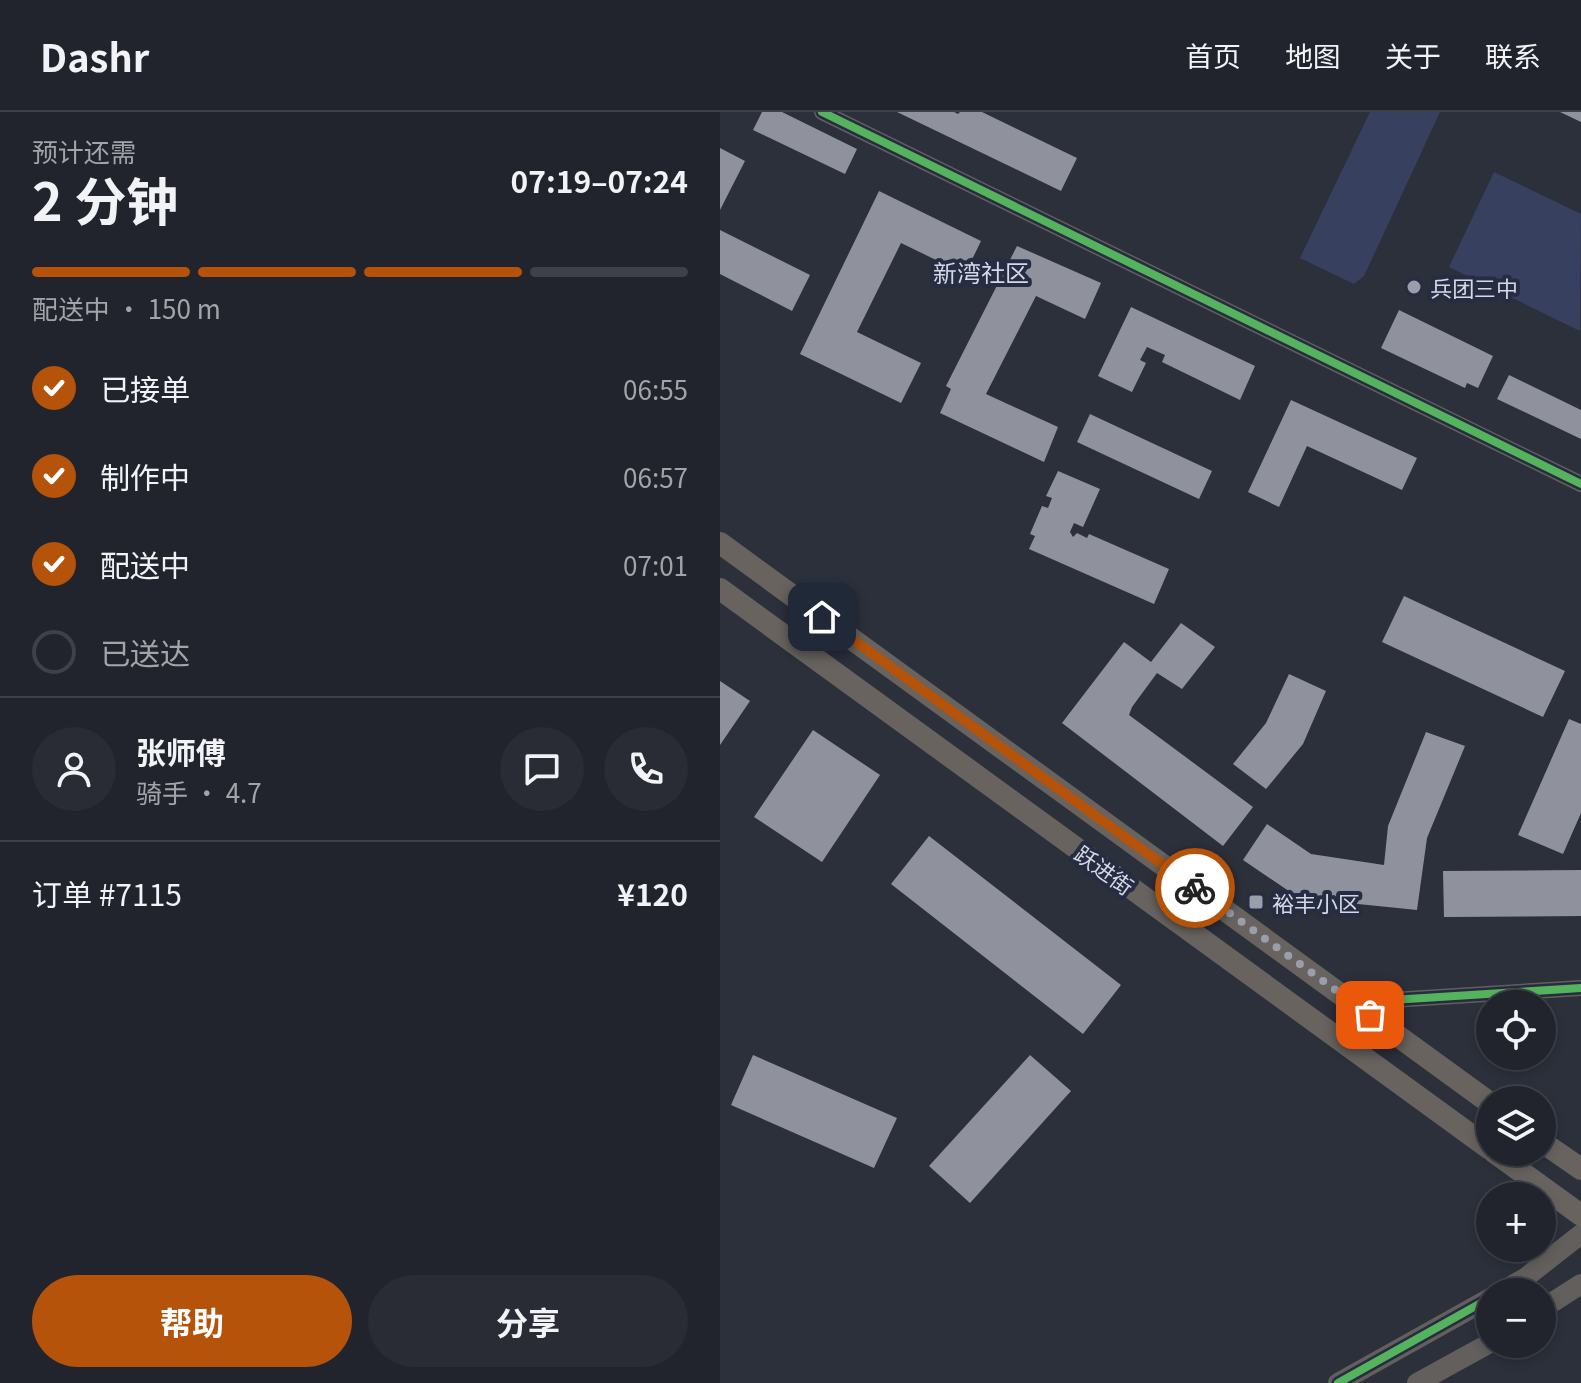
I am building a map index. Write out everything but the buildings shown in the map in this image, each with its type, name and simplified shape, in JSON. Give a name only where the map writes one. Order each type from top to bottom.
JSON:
[{"type":"main road","name":"跃进街","points":[[720,543],[1476,1093]]},
{"type":"main road","name":"跃进街","points":[[720,589],[1476,1139]]},
{"type":"main road","points":[[1556,1152],[1581,1169]]},
{"type":"main road","name":"跃进街","points":[[1513,1166],[1581,1215]]},
{"type":"street","points":[[822,112],[1581,484]]},
{"type":"street","points":[[1370,1015],[1392,1000],[1581,988]]},
{"type":"street","points":[[1525,1278],[1581,1234]]},
{"type":"street","points":[[1556,1300],[1581,1284]]},
{"type":"street","points":[[1338,1383],[1476,1306]]},
{"type":"street","points":[[1417,1383],[1476,1351]]},
{"type":"shaded area","points":[[1370,112],[1440,112],[1364,276],[1354,284],[1300,258]]},
{"type":"shaded area","points":[[1494,172],[1581,214],[1580,331],[1449,267]]},
{"type":"cycle path","points":[[822,112],[1581,484]]},
{"type":"cycle path","points":[[1370,1015],[1392,1000],[1581,988]]},
{"type":"cycle path","points":[[1338,1383],[1476,1306]]},
{"type":"way so far","points":[[1195,888],[1370,1015]]},
{"type":"place","name":"兵团三中","points":[[1414,287]]},
{"type":"place","name":"裕丰小区","points":[[1256,902]]},
{"type":"district","name":"新湾社区","points":[[981,271]]},
{"type":"route","points":[[822,617],[1195,888]]}]
